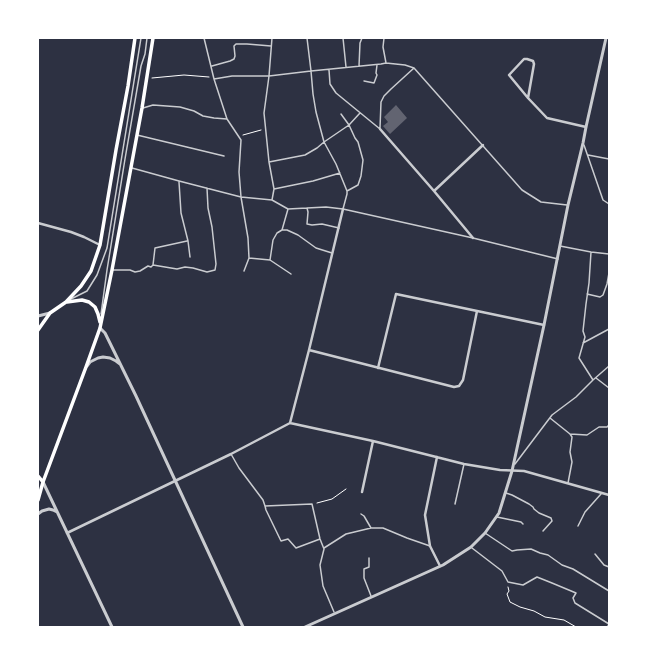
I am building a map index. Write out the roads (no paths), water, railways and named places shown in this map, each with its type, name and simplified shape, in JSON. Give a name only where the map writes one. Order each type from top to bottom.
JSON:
[{"type":"main road","points":[[38,330],[50,313],[66,302],[81,286],[91,271],[100,245],[135,38]]},
{"type":"main road","points":[[38,500],[43,482],[100,328],[142,108],[153,38]]},
{"type":"main road","points":[[66,302],[82,300],[89,302],[95,307],[98,314],[100,328]]},
{"type":"main road","points":[[38,476],[43,482]]},
{"type":"street","points":[[305,627],[440,566],[471,547],[497,517],[512,471],[544,325],[568,205],[606,38]]},
{"type":"street","points":[[528,98],[534,64],[533,61],[527,59],[524,60],[509,75],[528,98],[547,118],[586,127]]},
{"type":"street","points":[[380,129],[473,238]]},
{"type":"street","points":[[434,191],[483,145]]},
{"type":"street","points":[[290,423],[343,209]]},
{"type":"street","points":[[38,223],[71,232],[100,245]]},
{"type":"street","points":[[378,368],[396,294],[544,325]]},
{"type":"street","points":[[309,350],[454,387],[459,386],[463,380],[477,311]]},
{"type":"street","points":[[38,316],[50,313]]},
{"type":"street","points":[[100,328],[105,333],[121,365],[244,627]]},
{"type":"street","points":[[86,367],[90,362],[104,357],[116,360],[121,365]]},
{"type":"street","points":[[67,533],[231,454],[290,423],[373,441],[464,464],[500,470],[524,471],[609,495]]},
{"type":"street","points":[[362,492],[373,441]]},
{"type":"street","points":[[437,457],[425,515],[430,546],[440,566]]},
{"type":"street","points":[[43,482],[112,627]]},
{"type":"street","points":[[38,514],[42,511],[53,510],[59,514]]},
{"type":"lane","points":[[66,302],[86,291],[97,275],[107,248],[140,38]]},
{"type":"lane","points":[[100,328],[109,255],[141,66],[148,38]]},
{"type":"lane","points":[[204,38],[214,79],[227,119],[241,140],[239,172],[241,197],[248,238],[249,258],[244,271]]},
{"type":"lane","points":[[272,38],[264,113],[269,162],[274,189],[272,200]]},
{"type":"lane","points":[[307,38],[316,112],[324,142],[340,173],[347,191],[343,209]]},
{"type":"lane","points":[[343,38],[346,67]]},
{"type":"lane","points":[[359,66],[360,43],[362,38]]},
{"type":"lane","points":[[384,38],[383,47],[386,63]]},
{"type":"lane","points":[[212,66],[234,59],[234,46],[236,44],[271,46]]},
{"type":"lane","points":[[214,79],[232,76],[269,76],[386,63],[405,65],[414,68],[522,190],[541,202],[568,205]]},
{"type":"lane","points":[[364,81],[374,83],[377,75],[377,65]]},
{"type":"lane","points":[[380,129],[381,102],[384,96],[414,68]]},
{"type":"lane","points":[[329,69],[330,84],[336,92],[380,129]]},
{"type":"lane","points":[[142,108],[153,105],[180,107],[194,110],[203,116],[227,119]]},
{"type":"lane","points":[[269,162],[305,156],[349,125],[360,113]]},
{"type":"lane","points":[[341,114],[358,142],[363,160],[358,185],[347,191]]},
{"type":"lane","points":[[136,135],[224,156]]},
{"type":"lane","points":[[583,143],[602,200],[609,204]]},
{"type":"lane","points":[[588,155],[609,159]]},
{"type":"lane","points":[[130,168],[241,197],[272,200],[288,209],[326,207],[343,209],[558,258]]},
{"type":"lane","points":[[274,189],[305,183],[340,173]]},
{"type":"lane","points":[[179,181],[181,213],[188,241],[190,257]]},
{"type":"lane","points":[[112,270],[130,270],[135,272],[153,265],[177,269],[185,267],[193,268],[207,272],[215,270],[216,264],[212,227],[208,208],[207,188]]},
{"type":"lane","points":[[307,208],[307,224],[322,224],[339,228]]},
{"type":"lane","points":[[282,230],[288,209]]},
{"type":"lane","points":[[270,260],[273,240],[277,233],[282,230],[287,230],[298,235],[316,248],[332,253]]},
{"type":"lane","points":[[153,265],[155,248],[188,241]]},
{"type":"lane","points":[[560,246],[609,254]]},
{"type":"lane","points":[[591,252],[583,331],[585,337],[579,358],[593,380]]},
{"type":"lane","points":[[249,258],[270,260],[291,274]]},
{"type":"lane","points":[[587,294],[600,297],[603,295],[609,273]]},
{"type":"lane","points":[[583,343],[609,329]]},
{"type":"lane","points":[[513,465],[552,415],[576,397],[609,366]]},
{"type":"lane","points":[[596,378],[609,388]]},
{"type":"lane","points":[[550,418],[572,437],[570,452],[572,462],[568,483]]},
{"type":"lane","points":[[570,434],[587,435],[599,427],[608,427]]},
{"type":"lane","points":[[231,454],[239,468],[263,500],[266,510],[281,541],[288,539],[296,548],[320,539]]},
{"type":"lane","points":[[454,504],[464,464]]},
{"type":"lane","points":[[38,489],[43,482]]},
{"type":"lane","points":[[506,493],[529,504],[539,513],[551,518],[552,521],[543,531]]},
{"type":"lane","points":[[578,526],[585,512],[602,493]]},
{"type":"lane","points":[[265,506],[312,504],[320,539],[324,548],[320,565],[323,586],[334,614]]},
{"type":"lane","points":[[361,514],[364,516],[371,528]]},
{"type":"lane","points":[[497,517],[521,522],[523,524]]},
{"type":"lane","points":[[324,548],[346,534],[371,528],[383,528],[430,546]]},
{"type":"lane","points":[[484,533],[512,551],[531,549],[548,555],[562,565],[573,569],[609,591]]},
{"type":"lane","points":[[471,547],[502,571],[508,582],[523,585],[537,577],[576,593],[573,598],[575,603],[609,625]]},
{"type":"lane","points":[[595,554],[604,565],[609,567]]},
{"type":"lane","points":[[369,558],[369,567],[364,569],[364,578],[372,597]]}]
